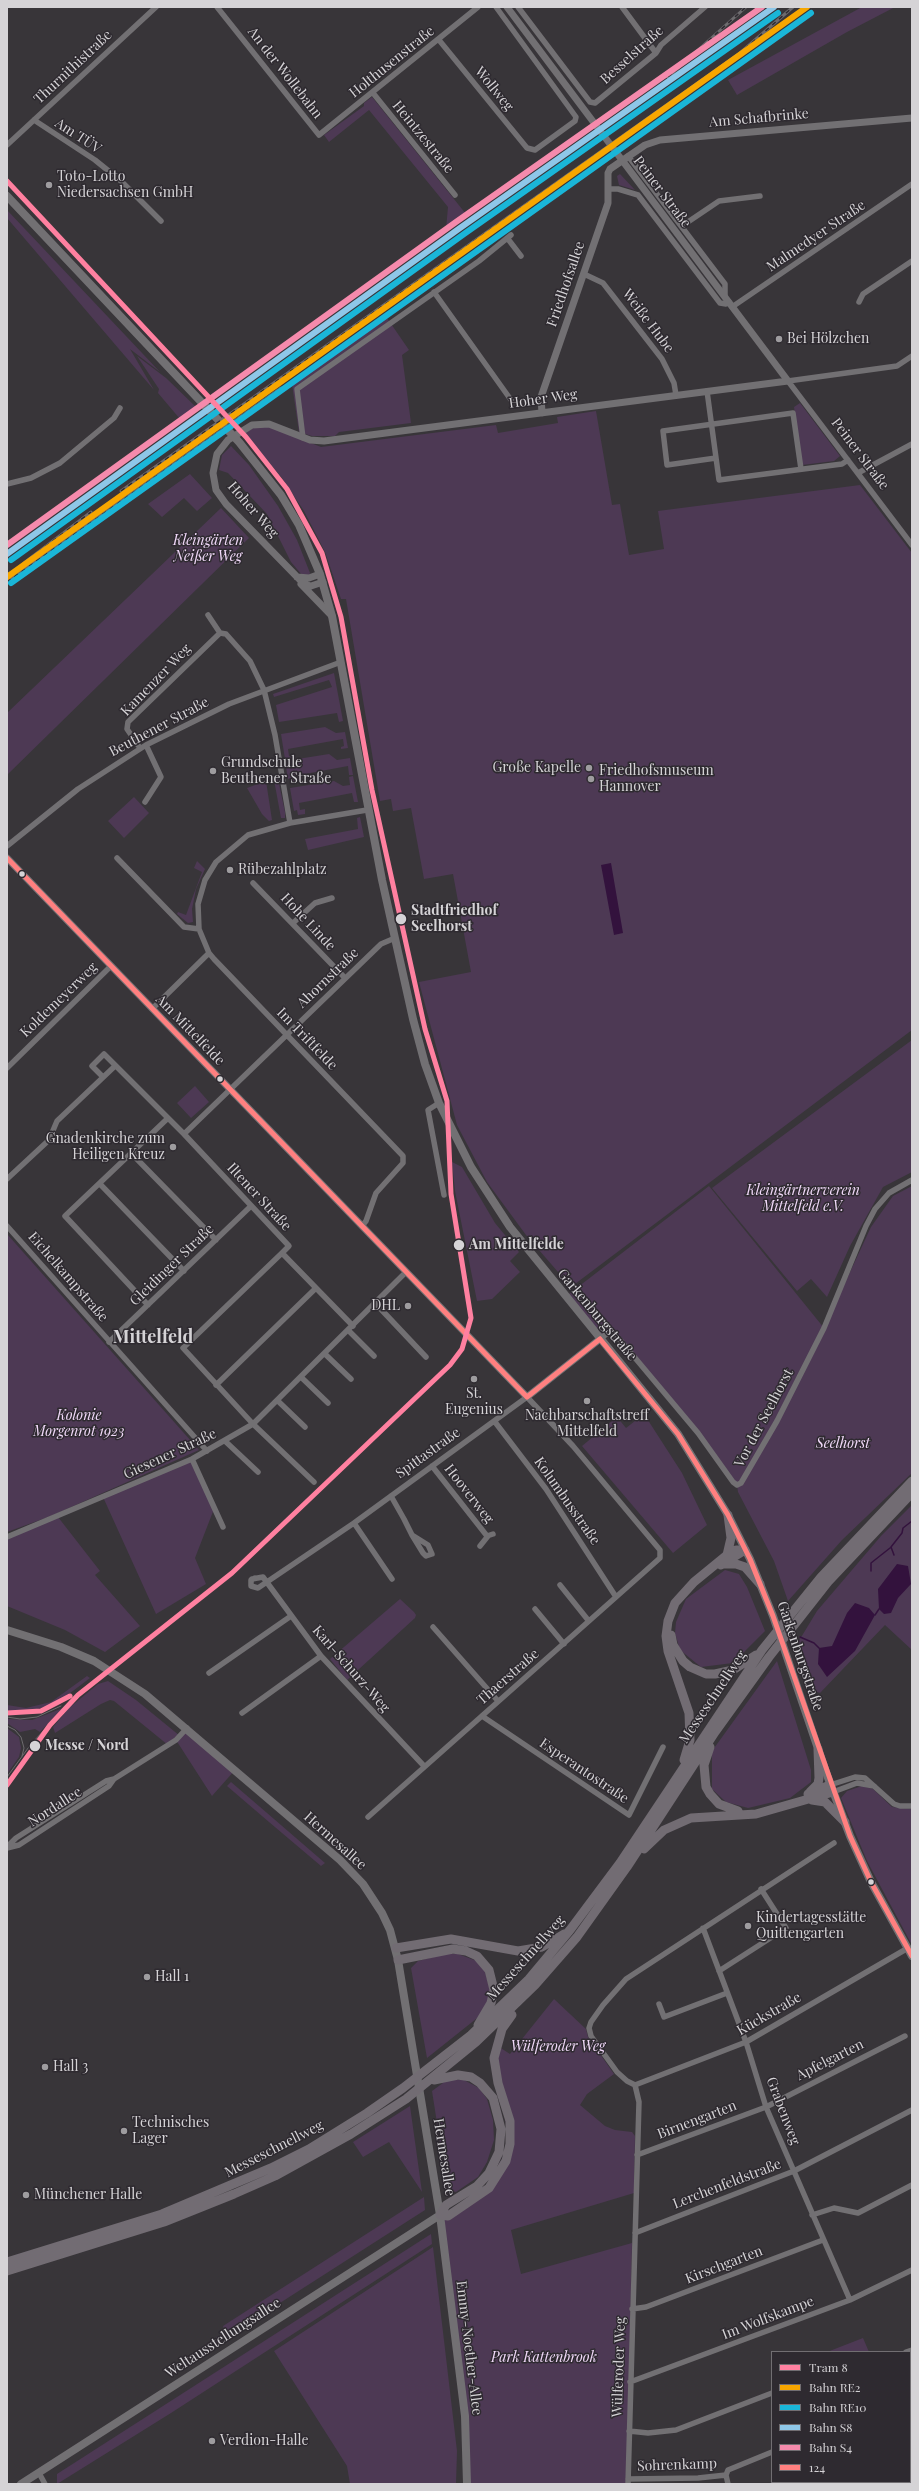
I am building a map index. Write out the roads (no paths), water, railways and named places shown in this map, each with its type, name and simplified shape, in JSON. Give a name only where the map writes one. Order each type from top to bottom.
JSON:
[{"type":"highway","name":"Messeschnellweg","points":[[7,2262],[162,2214],[231,2187],[308,2149],[403,2088],[471,2035],[529,1979],[570,1930],[620,1863],[681,1769],[762,1650],[821,1577],[912,1481]]},
{"type":"highway","name":"Messeschnellweg","points":[[7,2271],[130,2234],[234,2194],[311,2157],[406,2099],[432,2080],[476,2042],[535,1985],[577,1936],[627,1867],[715,1732],[769,1657],[828,1582],[912,1493]]},
{"type":"highway","points":[[727,1555],[731,1538],[728,1515]]},
{"type":"highway","points":[[681,1769],[691,1726],[686,1700],[668,1651],[666,1636],[668,1621],[676,1603],[686,1589],[727,1555],[736,1550],[745,1550]]},
{"type":"highway","points":[[745,1550],[696,1584],[679,1604],[672,1622],[673,1645],[690,1667],[701,1672],[715,1674],[732,1670],[762,1650]]},
{"type":"highway","points":[[722,1565],[739,1564],[760,1584]]},
{"type":"highway","points":[[715,1732],[707,1754],[704,1778],[710,1794],[719,1804],[733,1810],[756,1811],[804,1798],[825,1802],[845,1822]]},
{"type":"highway","points":[[804,1798],[813,1790],[818,1782],[818,1749]]},
{"type":"highway","points":[[627,1867],[652,1840],[678,1822],[701,1816],[756,1814],[832,1788]]},
{"type":"highway","points":[[396,1948],[451,1939],[474,1942],[507,1950],[530,1950],[552,1942],[570,1930]]},
{"type":"highway","points":[[398,1960],[453,1950],[466,1951],[481,1960],[492,1977],[493,1997],[487,2011],[471,2035]]},
{"type":"highway","points":[[432,2080],[458,2075],[470,2077],[480,2083],[492,2098],[501,2129],[499,2152],[488,2173],[477,2186],[446,2205],[440,2215],[448,2216],[483,2193],[499,2176],[506,2161],[510,2144],[511,2129],[508,2113],[495,2071],[495,2050],[502,2029],[535,1985]]},
{"type":"main road","name":"Garkenburgstraße","points":[[7,196],[239,442],[268,478],[292,512],[322,578],[332,616],[367,810],[395,938],[425,1064],[440,1103],[471,1167],[491,1199],[536,1261],[678,1434],[728,1515],[760,1584],[786,1653],[818,1749],[850,1836],[871,1882],[910,1952]]},
{"type":"main road","name":"Hermesallee","points":[[7,1630],[61,1647],[94,1661],[127,1680],[187,1728],[352,1872],[382,1913],[396,1948],[440,2215]]},
{"type":"main road","name":"Weltausstellungsallee","points":[[21,2484],[440,2215]]},
{"type":"main road","name":"Emmy-Noether-Allee","points":[[440,2215],[465,2416],[468,2484]]},
{"type":"street","name":"Thurnithistraße","points":[[7,145],[156,7]]},
{"type":"street","name":"An der Wollebahn","points":[[217,7],[319,135]]},
{"type":"street","name":"Holthusenstraße","points":[[319,135],[439,40],[478,7]]},
{"type":"street","name":"Wollweg","points":[[439,40],[532,151],[575,121],[576,117],[496,7]]},
{"type":"street","name":"Peiner Straße","points":[[507,7],[912,545]]},
{"type":"street","name":"Besselstraße","points":[[518,7],[590,102],[593,103],[598,102],[656,53],[661,45],[705,7]]},
{"type":"street","points":[[622,7],[656,53]]},
{"type":"street","name":"Heintzestraße","points":[[373,93],[455,195]]},
{"type":"street","name":"Am Schafbrinke","points":[[615,165],[630,157],[645,145],[660,140],[912,118]]},
{"type":"street","name":"Am TÜV","points":[[34,120],[105,168],[161,221]]},
{"type":"street","name":"Peiner Straße","points":[[630,157],[725,284],[729,302]]},
{"type":"street","name":"Friedhofsallee","points":[[542,413],[541,397],[608,203],[608,173],[615,165]]},
{"type":"street","name":"Malmedyer Straße","points":[[729,302],[912,184]]},
{"type":"street","name":"Peiner Straße","points":[[609,189],[618,189],[638,196],[720,303],[726,304],[729,302]]},
{"type":"street","points":[[682,226],[718,201],[760,196]]},
{"type":"street","points":[[303,438],[297,389],[510,237],[520,256]]},
{"type":"street","points":[[859,302],[863,294],[912,261]]},
{"type":"street","name":"Weiße Hube","points":[[584,274],[603,283],[639,329],[669,371],[676,395]]},
{"type":"street","points":[[434,292],[511,400]]},
{"type":"street","points":[[788,381],[897,366],[912,356]]},
{"type":"street","name":"Hoher Weg","points":[[322,578],[307,586],[220,496],[214,482],[213,470],[215,457],[222,446],[252,425],[262,423],[275,425],[303,438],[324,441],[788,381]]},
{"type":"street","points":[[707,391],[719,480],[842,464],[848,460]]},
{"type":"street","points":[[7,484],[31,478],[60,463],[114,418],[120,408]]},
{"type":"street","points":[[716,458],[667,465],[663,431],[793,413],[801,469]]},
{"type":"street","points":[[858,473],[911,447]]},
{"type":"street","points":[[297,577],[303,587],[332,616]]},
{"type":"street","points":[[208,615],[220,633],[226,634],[250,661],[264,690],[275,735],[290,823]]},
{"type":"street","name":"Kamenzer Weg","points":[[140,748],[127,729],[128,722],[220,633]]},
{"type":"street","name":"Beuthener Straße","points":[[7,846],[78,789],[140,748],[205,715],[264,690],[341,662]]},
{"type":"street","points":[[145,802],[160,777],[146,745]]},
{"type":"street","points":[[117,858],[184,927],[200,929],[198,904],[200,890],[216,862],[248,835],[290,823],[367,810]]},
{"type":"street","name":"Am Mittelfelde","points":[[7,858],[229,1090],[527,1397],[573,1446],[662,1554]]},
{"type":"street","name":"Hohe Linde","points":[[253,882],[345,978]]},
{"type":"street","points":[[293,923],[315,903],[332,898]]},
{"type":"street","name":"Im Triftfelde","points":[[200,929],[209,953],[403,1156],[404,1160],[382,1184],[362,1226]]},
{"type":"street","name":"Ahornstraße","points":[[184,1134],[381,944],[395,938]]},
{"type":"street","points":[[152,1009],[209,953]]},
{"type":"street","name":"Koldemeyerweg","points":[[7,1068],[111,966]]},
{"type":"street","name":"Iltener Straße","points":[[103,1077],[92,1066],[104,1054],[167,1119],[184,1134],[289,1246],[282,1253],[316,1288],[374,1356]]},
{"type":"street","points":[[7,1179],[49,1140],[57,1121],[115,1066]]},
{"type":"street","points":[[440,1103],[428,1110],[444,1196]]},
{"type":"street","points":[[148,1305],[65,1216],[167,1119]]},
{"type":"street","points":[[131,1153],[216,1240]]},
{"type":"street","name":"Vor der Seelhorst","points":[[600,1338],[609,1332],[615,1334],[698,1433],[733,1482],[737,1485],[741,1483],[777,1421],[824,1328],[866,1226],[875,1209],[888,1193],[912,1180]]},
{"type":"street","points":[[100,1184],[184,1271]]},
{"type":"street","name":"Gleidinger Straße","points":[[109,1342],[251,1206]]},
{"type":"street","name":"Eichelkampstraße","points":[[7,1226],[207,1451]]},
{"type":"street","points":[[282,1253],[184,1348],[253,1424],[314,1482]]},
{"type":"street","name":"Giesener Straße","points":[[7,1537],[192,1460],[253,1424],[279,1402],[406,1272]]},
{"type":"street","points":[[216,1385],[316,1288]]},
{"type":"street","points":[[376,1304],[426,1356]]},
{"type":"street","name":"Spittastraße","points":[[267,1582],[263,1577],[254,1578],[251,1580],[254,1588],[258,1588],[267,1582],[354,1523],[495,1422],[600,1338]]},
{"type":"street","points":[[325,1354],[351,1379]]},
{"type":"street","points":[[302,1378],[328,1403]]},
{"type":"street","points":[[279,1402],[306,1427]]},
{"type":"street","name":"Kolumbusstraße","points":[[495,1422],[546,1489],[616,1597]]},
{"type":"street","points":[[225,1441],[258,1472]]},
{"type":"street","points":[[192,1460],[223,1527]]},
{"type":"street","name":"Hooverweg","points":[[432,1466],[490,1535],[480,1546]]},
{"type":"street","points":[[391,1496],[412,1535]]},
{"type":"street","points":[[354,1523],[392,1579]]},
{"type":"street","name":"Thaerstraße","points":[[368,1817],[564,1644],[588,1620],[616,1597],[662,1554]]},
{"type":"street","name":"Karl-Schurz-Weg","points":[[267,1582],[321,1656],[424,1766]]},
{"type":"street","points":[[560,1585],[588,1620]]},
{"type":"street","points":[[535,1609],[564,1644]]},
{"type":"street","points":[[209,1673],[291,1616]]},
{"type":"street","points":[[433,1628],[498,1701]]},
{"type":"street","points":[[242,1713],[321,1656]]},
{"type":"street","name":"Esperantostraße","points":[[482,1716],[629,1815],[663,1746]]},
{"type":"street","name":"Nordallee","points":[[7,1848],[19,1845],[109,1786],[114,1779],[176,1740],[187,1728]]},
{"type":"street","points":[[832,1788],[859,1777],[869,1780],[894,1804],[900,1806],[912,1806]]},
{"type":"street","points":[[635,2085],[627,2081],[617,2072],[591,2036],[589,2028],[591,2022],[626,1979],[761,1889],[834,1843]]},
{"type":"street","points":[[719,1971],[786,1928],[761,1889]]},
{"type":"street","name":"Grabenweg","points":[[703,1928],[746,2042],[766,2106],[850,2300]]},
{"type":"street","name":"Kückstraße","points":[[635,2085],[746,2042],[910,1952]]},
{"type":"street","points":[[659,2004],[664,2017],[727,1993]]},
{"type":"street","name":"Apfelgarten","points":[[766,2106],[905,2036]]},
{"type":"street","name":"Wülferoder Weg","points":[[628,2482],[634,2233],[639,2102],[635,2085]]},
{"type":"street","name":"Birnengarten","points":[[637,2155],[766,2106]]},
{"type":"street","name":"Lerchenfeldstraße","points":[[634,2233],[794,2171],[912,2110]]},
{"type":"street","points":[[812,2215],[834,2208],[858,2213],[912,2185]]},
{"type":"street","name":"Kirschgarten","points":[[632,2309],[646,2307],[823,2240]]},
{"type":"street","name":"Im Wolfskampe","points":[[630,2382],[850,2300],[912,2270]]},
{"type":"street","points":[[629,2431],[648,2432],[676,2430],[771,2393]]},
{"type":"street","points":[[728,2484],[726,2475],[728,2470],[771,2452]]},
{"type":"street","points":[[38,2473],[45,2484]]},
{"type":"street","name":"Sohrenkamp","points":[[628,2482],[726,2475]]},
{"type":"waterway","points":[[894,1555],[891,1547],[902,1533],[903,1528],[912,1521]]},
{"type":"waterway","points":[[871,1571],[871,1563],[890,1548]]},
{"type":"waterway","points":[[875,1615],[879,1609]]},
{"type":"waterway","points":[[800,1637],[814,1643],[819,1648]]},
{"type":"tram line","name":"8","points":[[7,181],[246,437],[287,489],[322,553],[341,617],[372,790],[425,1029],[447,1101],[451,1194],[471,1318],[462,1349],[450,1365],[232,1573],[78,1695],[50,1725],[7,1785]]},
{"type":"tram line","name":"8","points":[[7,1713],[41,1711],[70,1696]]},
{"type":"tram line","points":[[7,1717],[20,1719],[37,1717],[61,1706]]},
{"type":"tram line","points":[[7,1777],[31,1744],[65,1708]]},
{"type":"tram line","points":[[7,1726],[15,1730],[21,1737],[24,1748],[22,1756]]},
{"type":"railway","points":[[668,77],[746,7]]},
{"type":"railway","points":[[121,491],[740,53],[793,7]]},
{"type":"railway","points":[[7,582],[281,388]]},
{"type":"railway","points":[[24,563],[91,512]]},
{"type":"rail line","name":"S4","points":[[7,545],[456,222],[762,7]]},
{"type":"rail line","name":"S8","points":[[7,554],[460,228],[774,7]]},
{"type":"rail line","name":"RE2","points":[[7,577],[807,7]]},
{"type":"rail line","name":"RE10","points":[[11,560],[464,234],[778,13]]},
{"type":"rail line","name":"RE10","points":[[11,583],[811,13]]},
{"type":"place","name":"Toto-Lotto Niedersachsen GmbH","points":[[49,185]]},
{"type":"place","name":"Bei Hölzchen","points":[[779,339]]},
{"type":"place","name":"Große Kapelle","points":[[589,768]]},
{"type":"place","name":"Grundschule Beuthener Straße","points":[[213,771]]},
{"type":"place","name":"Friedhofsmuseum Hannover","points":[[591,779]]},
{"type":"place","name":"Rübezahlplatz","points":[[230,870]]},
{"type":"place","name":"Stadtfriedhof Seelhorst","points":[[401,919]]},
{"type":"place","name":"Gnadenkirche zum Heiligen Kreuz","points":[[173,1147]]},
{"type":"place","name":"Am Mittelfelde","points":[[459,1245]]},
{"type":"place","name":"DHL","points":[[408,1306]]},
{"type":"place","name":"St. Eugenius","points":[[474,1379]]},
{"type":"place","name":"Nachbarschaftstreff Mittelfeld","points":[[587,1401]]},
{"type":"place","name":"Messe / Nord","points":[[35,1746]]},
{"type":"place","name":"Kindertagesstätte Quittengarten","points":[[748,1926]]},
{"type":"place","name":"Hall 1","points":[[147,1977]]},
{"type":"place","name":"Hall 3","points":[[45,2067]]},
{"type":"place","name":"Technisches Lager","points":[[124,2131]]},
{"type":"place","name":"Münchener Halle","points":[[26,2195]]},
{"type":"place","name":"Verdion-Halle","points":[[212,2441]]},
{"type":"district","name":"Mittelfeld","points":[[153,1337]]},
{"type":"park label","name":"Kleingärten Neißer Weg","points":[[208,550]]},
{"type":"park label","name":"Kleingärtnerverein Mittelfeld e.V.","points":[[803,1200]]},
{"type":"park label","name":"Kolonie Morgenrot 1923","points":[[79,1424]]},
{"type":"park label","name":"Seelhorst","points":[[843,1444]]},
{"type":"park label","name":"Park Kattenbrook","points":[[544,2358]]}]
